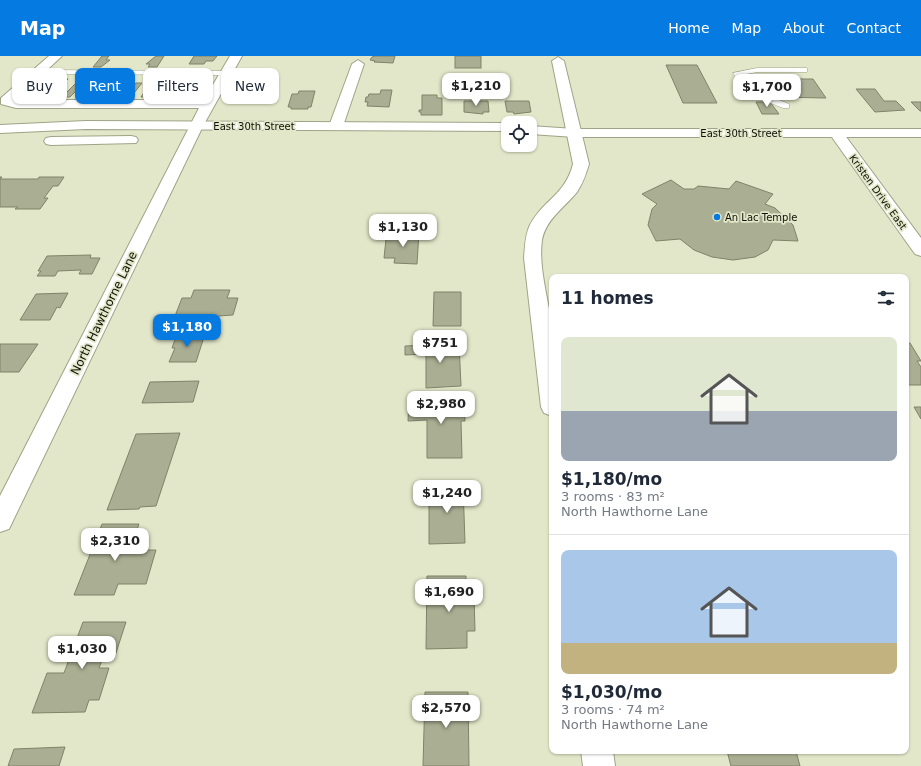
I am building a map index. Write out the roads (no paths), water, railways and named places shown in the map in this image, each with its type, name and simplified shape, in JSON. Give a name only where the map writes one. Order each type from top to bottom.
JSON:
[{"type":"street","points":[[42,68],[56,56]]},
{"type":"street","name":"North Hawthorne Lane","points":[[228,68],[236,56]]},
{"type":"street","points":[[549,383],[532,247],[536,230],[544,215],[571,188],[578,176],[581,160],[568,133],[557,58]]},
{"type":"street","points":[[336,126],[358,64]]},
{"type":"street","name":"North Hawthorne Lane","points":[[213,95],[221,80]]},
{"type":"street","points":[[12,96],[6,101],[12,103]]},
{"type":"street","points":[[67,104],[143,104]]},
{"type":"street","name":"North Hawthorne Lane","points":[[0,521],[208,104]]},
{"type":"street","name":"East 30th Street","points":[[0,129],[69,125],[191,137],[336,126],[501,127]]},
{"type":"street","name":"East 30th Street","points":[[537,131],[568,133],[921,133]]},
{"type":"street","name":"East 30th Street","points":[[537,136],[568,133]]},
{"type":"street","name":"Kristen Drive East","points":[[836,134],[921,250]]},
{"type":"street","points":[[35,141],[143,140]]},
{"type":"street","points":[[352,140],[501,140]]},
{"type":"street","points":[[597,754],[599,766]]},
{"type":"lane","points":[[786,106],[747,90],[737,73],[757,70],[804,70]]},
{"type":"lane","points":[[67,72],[221,73]]},
{"type":"place","name":"An Lac Temple","points":[[717,217]]}]
